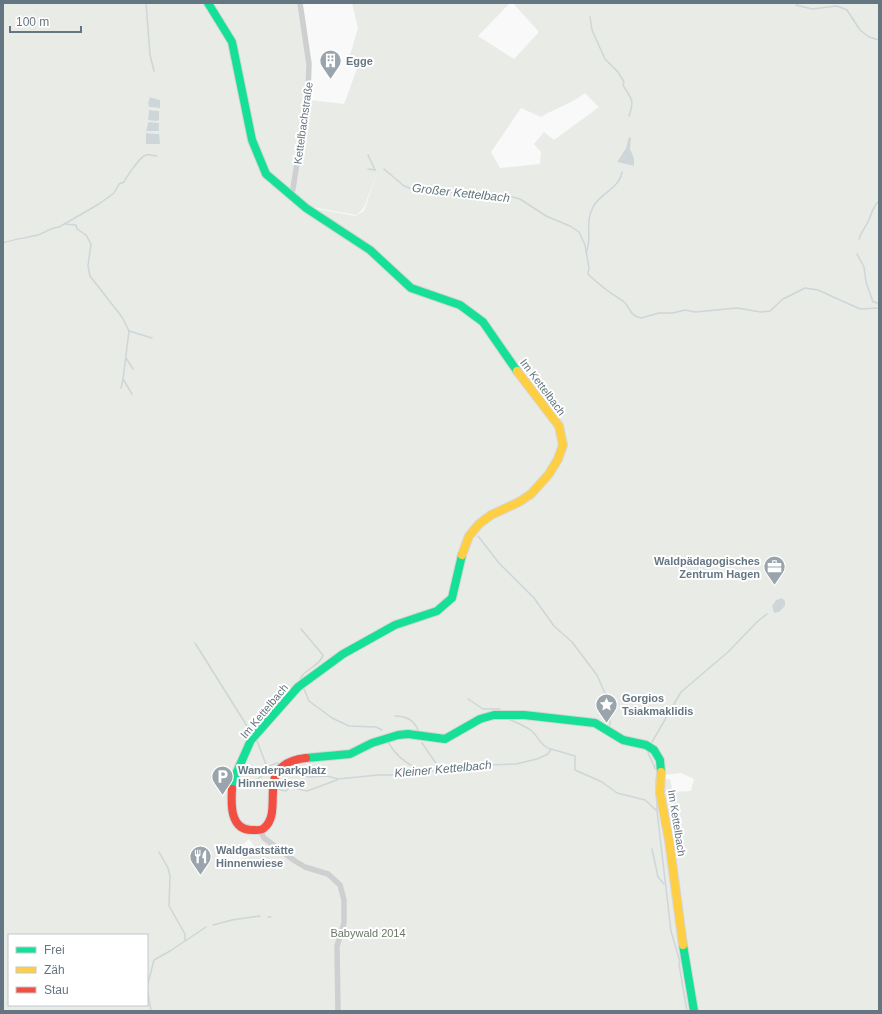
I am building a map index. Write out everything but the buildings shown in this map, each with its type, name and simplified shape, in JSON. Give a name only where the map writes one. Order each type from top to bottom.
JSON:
[{"type":"street","points":[[208,3],[232,42],[251,134],[258,158],[266,174],[292,195]]},
{"type":"street","name":"Kettelbachstraße","points":[[292,195],[309,84],[308,55],[300,3]]},
{"type":"street","name":"Im Kettelbach","points":[[292,195],[327,223],[370,250],[412,288],[423,294],[460,305],[483,322],[523,380],[559,426],[563,444],[558,459],[549,474],[531,494],[491,515],[479,524],[468,536],[462,554],[452,598],[437,611],[395,625],[343,654],[298,687],[251,740],[232,783],[231,807],[233,816],[242,827],[249,830],[260,830],[267,824],[272,815],[272,784],[278,772],[286,764],[299,759],[350,754],[372,743],[398,735],[408,734],[445,739],[476,721],[494,715],[524,715],[557,720],[595,723],[623,740],[646,745],[654,750],[660,760],[662,775],[660,794],[669,840],[678,918],[694,1011]]},
{"type":"street","points":[[260,830],[264,838],[295,861],[304,867],[328,874],[340,885],[344,900],[344,923],[337,946],[338,1011]]},
{"type":"green space","name":"Babywald 2014","points":[[3,3],[299,3],[307,65],[305,98],[291,190],[278,183],[268,173],[265,175],[291,197],[289,208],[292,198],[310,212],[314,209],[318,209],[355,216],[364,211],[378,170],[365,205],[356,215],[307,206],[300,200],[295,191],[309,100],[344,104],[361,58],[350,55],[358,28],[352,3],[510,3],[478,36],[514,59],[539,32],[513,3],[879,3],[879,1011],[3,1011]],"holes":[[[585,93],[599,107],[554,140],[544,132],[534,144],[541,152],[540,164],[500,168],[491,152],[521,108],[541,117]],[[150,97],[160,100],[160,108],[149,107],[148,103]],[[149,110],[159,111],[159,120],[148,120]],[[147,123],[159,123],[159,131],[146,131]],[[146,133],[159,134],[159,144],[146,144]],[[630,137],[630,149],[634,159],[634,166],[617,162],[626,148]],[[782,598],[785,601],[785,606],[779,612],[774,613],[772,606],[776,600]],[[681,773],[694,779],[691,791],[673,792],[670,779],[663,779],[663,775]],[[249,839],[255,847],[236,864],[233,858],[223,867],[218,862],[220,852],[233,853]]]},
{"type":"shaded area","points":[[150,97],[160,100],[160,108],[149,107],[148,103]]},
{"type":"shaded area","points":[[149,110],[159,111],[159,120],[148,120]]},
{"type":"shaded area","points":[[148,122],[159,123],[159,131],[146,131]]},
{"type":"shaded area","points":[[146,133],[159,134],[160,144],[146,144]]},
{"type":"shaded area","points":[[629,137],[631,138],[630,149],[634,158],[634,166],[617,162],[626,148]]},
{"type":"shaded area","points":[[782,598],[785,601],[785,606],[779,612],[774,613],[772,606],[776,600]]},
{"type":"waterway","points":[[146,3],[150,55],[154,71]]},
{"type":"waterway","points":[[796,5],[812,9],[837,6],[847,10],[860,30],[869,37],[879,40]]},
{"type":"waterway","points":[[590,17],[592,30],[605,59],[618,72],[624,82],[623,85],[630,96],[632,106],[629,116]]},
{"type":"waterway","name":"Großer Kettelbach","points":[[368,155],[375,170]]},
{"type":"waterway","points":[[3,243],[38,235],[59,227],[99,204],[114,193],[119,184],[124,182],[139,160],[144,156],[157,156]]},
{"type":"waterway","name":"Großer Kettelbach","points":[[368,169],[375,170]]},
{"type":"waterway","name":"Großer Kettelbach","points":[[384,169],[404,186],[415,190],[431,189],[463,193],[480,197],[509,196],[520,199],[546,216],[570,226],[579,232],[585,245],[589,268],[588,274],[604,288],[626,303],[632,313],[637,317],[641,318],[659,313],[673,313],[685,310],[695,312],[737,308],[761,312],[770,311],[783,299],[805,288],[818,290],[860,309],[879,308]]},
{"type":"waterway","points":[[586,253],[589,242],[590,213],[596,202],[617,183],[622,172]]},
{"type":"waterway","points":[[859,239],[868,222],[873,208],[879,201]]},
{"type":"waterway","points":[[65,224],[76,225],[77,229],[86,235],[91,244],[88,266],[90,276],[122,317],[129,331],[123,379],[132,394]]},
{"type":"waterway","points":[[857,254],[864,267],[866,282],[873,302],[878,303],[879,307]]},
{"type":"waterway","points":[[129,331],[152,338]]},
{"type":"waterway","points":[[126,358],[133,369]]},
{"type":"waterway","points":[[121,388],[123,380]]},
{"type":"waterway","points":[[478,536],[499,563],[534,598],[554,626],[572,642],[597,675],[610,705],[610,725]]},
{"type":"waterway","points":[[652,742],[681,692],[728,652],[758,621],[767,614]]},
{"type":"waterway","points":[[300,681],[303,674],[319,662],[323,655],[301,629]]},
{"type":"waterway","name":"Kleiner Kettelbach","points":[[195,643],[252,734]]},
{"type":"waterway","points":[[304,689],[309,701],[332,718],[349,726],[376,727],[382,730]]},
{"type":"waterway","points":[[468,699],[483,709],[500,709]]},
{"type":"waterway","points":[[395,716],[409,719],[418,730]]},
{"type":"waterway","points":[[509,719],[532,731],[542,744],[550,749]]},
{"type":"waterway","name":"Kleiner Kettelbach","points":[[257,741],[267,767],[277,763],[279,764]]},
{"type":"waterway","points":[[388,742],[396,753],[406,762],[417,768],[431,771]]},
{"type":"waterway","points":[[422,743],[440,769]]},
{"type":"waterway","name":"Kleiner Kettelbach","points":[[287,768],[309,777],[327,776],[338,779],[378,775],[412,775],[457,766],[516,764],[537,759],[548,754],[551,749],[575,756],[575,770],[602,782],[617,793],[645,800],[657,811],[671,931],[680,962],[679,964],[687,1011]]},
{"type":"waterway","points":[[648,751],[655,769]]},
{"type":"waterway","points":[[239,783],[256,780],[270,768]]},
{"type":"waterway","points":[[656,779],[657,811]]},
{"type":"waterway","points":[[276,789],[286,791],[290,787],[307,791],[337,780]]},
{"type":"waterway","points":[[652,849],[658,877],[664,884]]},
{"type":"waterway","points":[[159,852],[168,868],[170,876],[169,906],[185,934],[185,941]]},
{"type":"waterway","points":[[213,925],[232,920],[260,916]]},
{"type":"waterway","points":[[148,983],[154,960],[206,927]]},
{"type":"waterway","points":[[148,993],[151,1011]]},
{"type":"traffic: fast","points":[[208,3],[232,42],[252,140],[266,174],[306,208],[370,250],[411,288],[460,305],[483,322],[517,371]]},
{"type":"traffic: fast","points":[[232,789],[232,783],[251,740],[298,687],[343,654],[395,625],[437,611],[452,598],[462,555]]},
{"type":"traffic: fast","points":[[306,758],[350,754],[372,743],[398,735],[408,734],[445,739],[480,719],[494,715],[524,715],[595,723],[623,740],[646,745],[654,750],[660,760],[661,772]]},
{"type":"traffic: fast","points":[[683,945],[694,1011]]},
{"type":"traffic: slow","points":[[462,555],[469,536],[479,524],[491,515],[519,502],[531,494],[549,474],[558,459],[563,445],[559,426],[517,371]]},
{"type":"traffic: slow","points":[[661,772],[660,793],[669,840],[683,945]]},
{"type":"traffic: jam","points":[[232,789],[233,815],[239,826],[245,829],[261,830],[270,820],[273,788],[275,778],[280,769],[290,762],[306,758]]},
{"type":"place","name":"Egge","points":[[331,80]]},
{"type":"place","name":"Waldpädagogisches Zentrum Hagen","points":[[775,586]]},
{"type":"place","name":"Gorgios Tsiakmaklidis","points":[[607,724]]},
{"type":"place","name":"Wanderparkplatz Hinnenwiese","points":[[222,796]]},
{"type":"place","name":"Waldgaststätte Hinnenwiese","points":[[201,876]]}]
